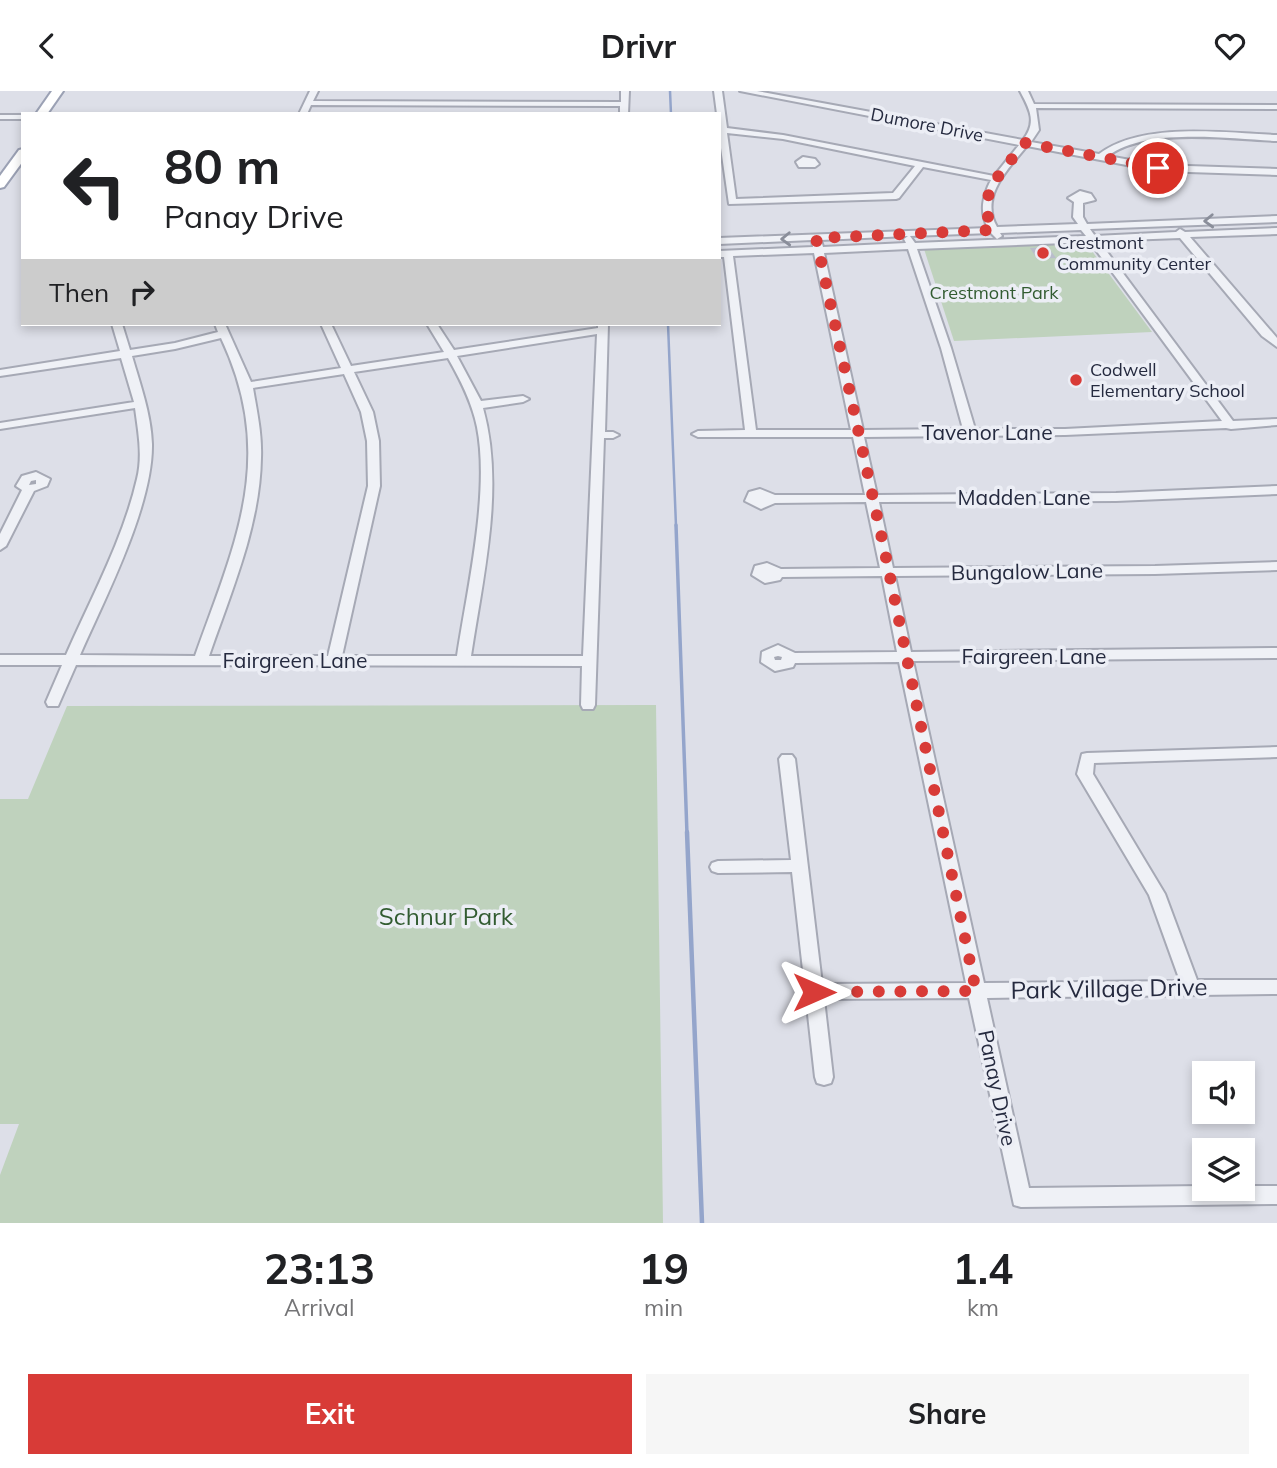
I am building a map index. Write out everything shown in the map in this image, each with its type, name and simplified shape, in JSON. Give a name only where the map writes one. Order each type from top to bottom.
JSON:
[{"type":"main road","points":[[42,112],[58,91]]},
{"type":"main road","points":[[53,112],[68,91]]},
{"type":"main road","points":[[1,178],[20,152]]},
{"type":"street","points":[[304,112],[314,91]]},
{"type":"street","points":[[386,103],[391,91]]},
{"type":"street","points":[[465,103],[468,91]]},
{"type":"street","points":[[544,103],[546,91]]},
{"type":"street","points":[[624,112],[625,91]]},
{"type":"street","points":[[718,91],[720,112]]},
{"type":"street","name":"Dumore Drive","points":[[744,91],[1178,170],[1277,171]]},
{"type":"street","points":[[799,101],[804,91]]},
{"type":"street","points":[[1002,242],[993,230],[985,205],[988,192],[1035,129],[1032,106],[1024,91]]},
{"type":"street","points":[[309,103],[624,104]]},
{"type":"street","points":[[1032,106],[1277,107]]},
{"type":"street","points":[[0,117],[21,117]]},
{"type":"street","points":[[721,120],[732,202],[897,196],[920,165]]},
{"type":"street","points":[[722,130],[760,133],[997,179]]},
{"type":"street","points":[[1101,157],[1106,150],[1144,138],[1277,138]]},
{"type":"street","points":[[810,160],[826,146]]},
{"type":"street","points":[[1079,201],[1078,217],[1084,226],[1231,426]]},
{"type":"street","points":[[1255,219],[1272,232],[1277,240]]},
{"type":"street","points":[[751,433],[724,254],[907,234],[1277,219]]},
{"type":"street","points":[[1172,223],[1277,344]]},
{"type":"street","points":[[721,241],[911,246],[1272,232]]},
{"type":"street","points":[[907,234],[946,348],[970,433]]},
{"type":"street","name":"Panay Drive","points":[[818,244],[1021,1198],[1277,1195]]},
{"type":"street","points":[[53,702],[123,540],[144,477],[146,443],[140,404],[118,326]]},
{"type":"street","points":[[327,326],[349,371],[369,422],[373,441],[374,486],[334,661]]},
{"type":"street","points":[[433,326],[477,405],[487,480],[463,662]]},
{"type":"street","points":[[247,386],[603,327],[588,705]]},
{"type":"street","points":[[0,373],[126,354],[222,329],[247,386],[256,428],[255,490],[250,514],[200,661]]},
{"type":"street","points":[[477,405],[523,399]]},
{"type":"street","points":[[0,426],[140,404]]},
{"type":"street","name":"Tavenor Lane","points":[[698,434],[970,433],[1231,426],[1277,422]]},
{"type":"street","points":[[599,435],[613,435]]},
{"type":"street","points":[[0,547],[29,489]]},
{"type":"street","name":"Madden Lane","points":[[771,499],[1116,497],[1277,490]]},
{"type":"street","name":"Bungalow Lane","points":[[777,573],[1155,570],[1277,566]]},
{"type":"street","name":"Fairgreen Lane","points":[[791,658],[1277,653]]},
{"type":"street","name":"Fairgreen Lane","points":[[0,660],[590,661]]},
{"type":"street","points":[[1191,987],[1157,894],[1085,774],[1087,758],[1277,753]]},
{"type":"street","points":[[787,759],[824,1077]]},
{"type":"street","points":[[718,867],[800,866]]},
{"type":"street","name":"Park Village Drive","points":[[814,992],[1277,987]]},
{"type":"green space","name":"Crestmont Park","points":[[1086,243],[1152,332],[954,341],[924,249]]},
{"type":"green space","name":"Schnur Park","points":[[656,705],[663,1223],[0,1223],[0,1175],[19,1124],[0,1124],[0,799],[28,799],[67,706]]},
{"type":"building","name":"Crestmont Community Center","points":[[1048,247],[1056,258],[1037,259],[1030,248]]},
{"type":"waterway","points":[[670,91],[671,112]]},
{"type":"waterway","points":[[668,326],[676,526]]},
{"type":"waterway","points":[[676,525],[687,834]]},
{"type":"waterway","points":[[687,832],[702,1223]]},
{"type":"place","name":"Crestmont Community Center","points":[[1043,253]]},
{"type":"place","name":"Codwell Elementary School","points":[[1076,380]]},
{"type":"route","points":[[814,992],[976,991],[816,238],[993,230],[985,205],[988,192],[1025,143],[1158,168]]}]
